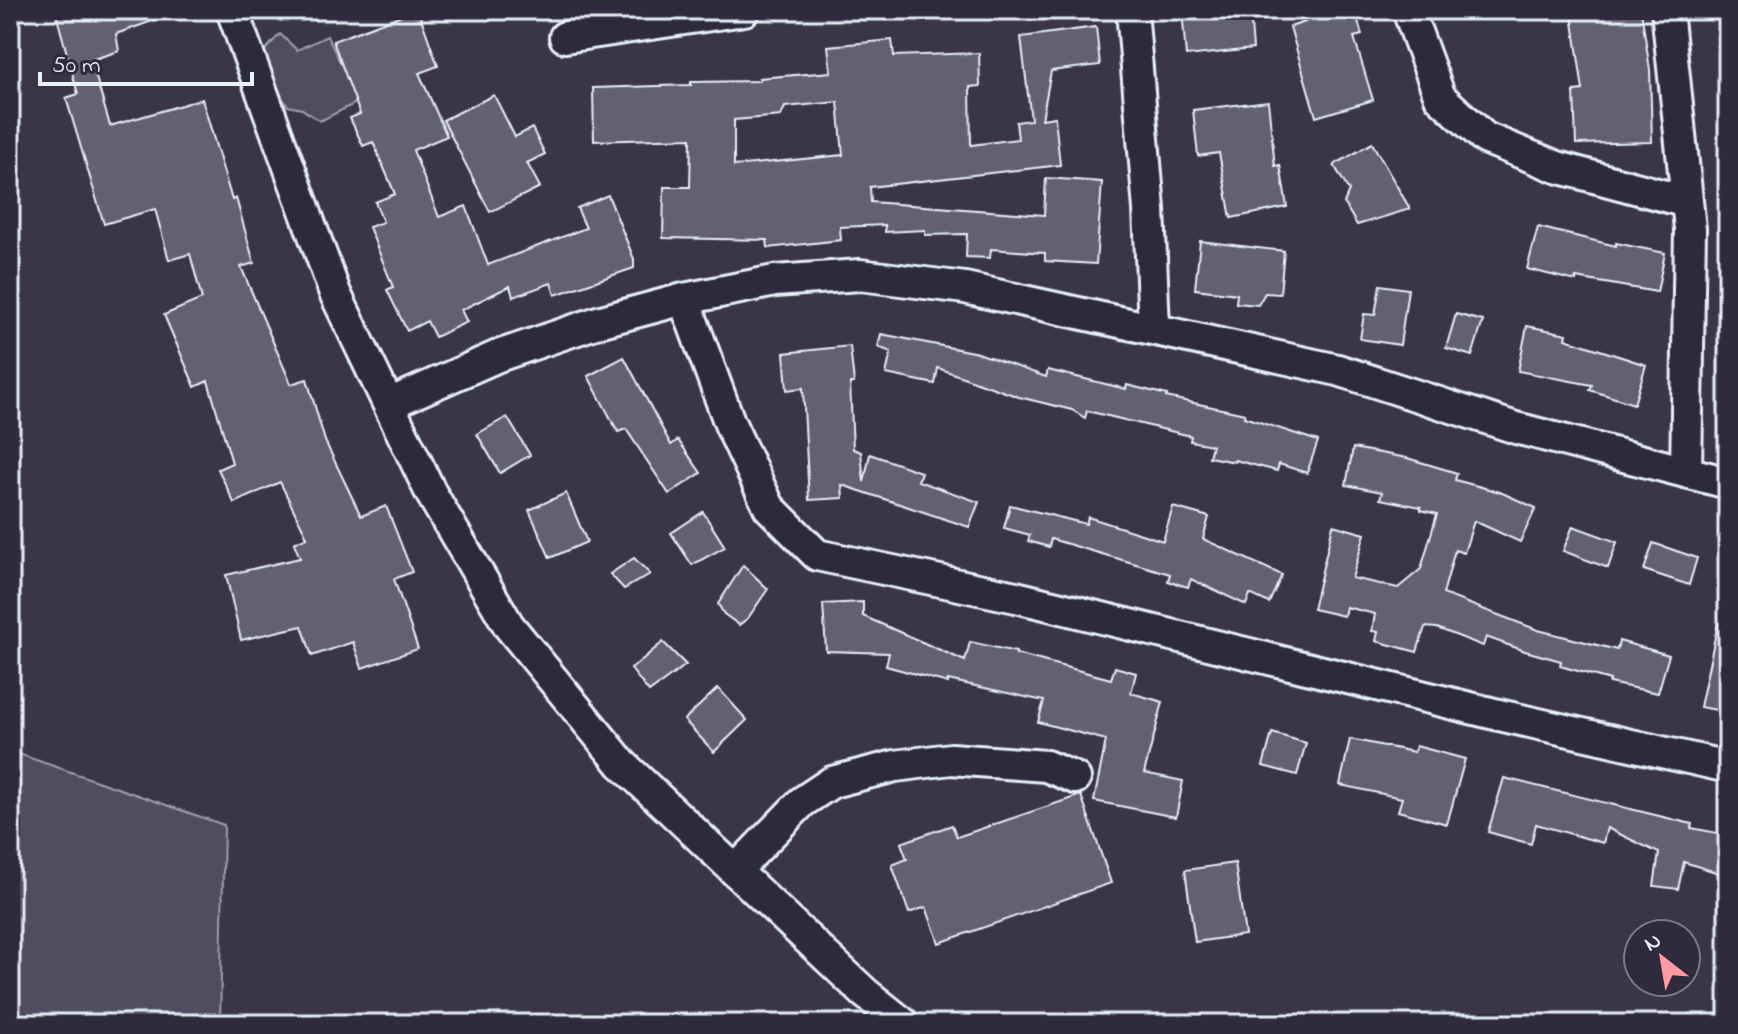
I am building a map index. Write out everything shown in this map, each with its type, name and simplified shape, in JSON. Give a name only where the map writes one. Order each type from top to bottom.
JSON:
[{"type":"street","points":[[232,10],[335,293],[431,493],[509,626],[622,764],[865,993],[904,1024]]},
{"type":"street","points":[[565,37],[744,10]]},
{"type":"street","points":[[1132,10],[1149,209],[1154,328]]},
{"type":"street","points":[[1408,10],[1440,97],[1485,138],[1557,167],[1687,202]]},
{"type":"street","points":[[1667,10],[1690,229],[1686,472]]},
{"type":"street","points":[[389,404],[498,356],[598,322],[684,299],[775,281],[860,275],[965,288],[1338,370],[1516,428],[1728,483]]},
{"type":"street","points":[[684,299],[730,424],[769,507],[817,555],[1016,597],[1499,715],[1728,767]]},
{"type":"street","points":[[735,871],[802,802],[832,782],[895,766],[951,759],[1046,766],[1075,778]]},
{"type":"shaded area","points":[[280,34],[297,50],[327,36],[360,101],[320,121],[302,109],[288,106],[256,60]]},
{"type":"shaded area","points":[[10,751],[224,825],[220,1024],[10,1024]]},
{"type":"building","points":[[55,10],[174,10],[175,13],[116,34],[119,51],[91,60],[110,126],[202,99],[232,200],[236,198],[254,263],[241,267],[291,384],[307,379],[325,441],[361,516],[386,506],[412,572],[394,579],[418,649],[362,668],[353,642],[312,656],[302,626],[241,640],[226,575],[300,558],[294,543],[307,537],[280,482],[234,503],[218,469],[232,463],[208,381],[195,387],[164,315],[202,299],[190,254],[169,260],[155,209],[104,224],[66,98],[78,94]]},
{"type":"building","points":[[418,10],[438,66],[419,73],[447,136],[413,150],[439,217],[466,206],[488,265],[586,228],[577,208],[608,195],[634,259],[634,268],[555,295],[551,283],[513,297],[510,286],[461,310],[467,322],[435,337],[427,321],[407,331],[387,290],[393,287],[369,227],[383,222],[375,202],[395,194],[373,142],[363,146],[350,118],[360,114],[333,41]]},
{"type":"building","points":[[1182,10],[1250,10],[1253,49],[1186,56]]},
{"type":"building","points":[[1301,10],[1355,10],[1362,35],[1354,37],[1373,100],[1316,117],[1290,27],[1305,22]]},
{"type":"building","points":[[1606,10],[1641,10],[1650,70],[1652,142],[1576,144],[1574,91],[1583,90],[1572,15]]},
{"type":"building","points":[[1096,27],[1100,65],[1051,71],[1042,119],[1055,117],[1060,165],[870,187],[871,202],[1044,215],[1046,178],[1102,182],[1096,264],[1045,261],[1045,253],[991,249],[990,258],[966,257],[967,234],[925,235],[925,230],[885,232],[885,225],[840,227],[841,240],[768,248],[767,240],[663,238],[664,187],[690,187],[691,138],[594,141],[593,88],[760,81],[759,78],[831,72],[828,46],[892,40],[894,56],[979,53],[980,86],[970,87],[971,145],[1018,139],[1016,122],[1031,120],[1021,37]],"holes":[[[838,102],[843,155],[734,166],[734,120],[781,116],[785,107]]]},
{"type":"building","points":[[494,95],[515,137],[532,128],[545,154],[527,163],[540,187],[490,212],[443,120]]},
{"type":"building","points":[[1268,101],[1275,166],[1280,165],[1287,207],[1231,218],[1219,153],[1198,156],[1193,110]]},
{"type":"building","points":[[1372,143],[1410,209],[1357,225],[1344,203],[1349,191],[1334,165]]},
{"type":"building","points":[[1538,227],[1616,246],[1616,243],[1665,253],[1657,292],[1576,278],[1576,281],[1527,269]]},
{"type":"building","points":[[1200,241],[1284,251],[1280,294],[1265,293],[1258,305],[1236,303],[1237,294],[1195,289]]},
{"type":"building","points":[[1380,285],[1408,289],[1400,345],[1360,339],[1364,314],[1375,315]]},
{"type":"building","points":[[1456,314],[1483,321],[1472,356],[1446,348]]},
{"type":"building","points":[[1527,326],[1567,334],[1566,339],[1646,365],[1634,404],[1590,390],[1592,385],[1518,371]]},
{"type":"building","points":[[881,334],[978,353],[1046,377],[1048,370],[1126,389],[1127,385],[1245,414],[1244,417],[1318,441],[1307,473],[1279,464],[1277,471],[1209,457],[1212,445],[1190,441],[1191,436],[1087,411],[1085,418],[1072,410],[1019,397],[938,368],[935,384],[886,374],[891,352],[878,347]]},
{"type":"building","points":[[850,346],[854,383],[850,383],[853,449],[861,452],[864,482],[870,454],[921,472],[918,481],[979,502],[969,527],[842,485],[843,498],[809,500],[803,388],[787,390],[784,353]]},
{"type":"building","points":[[624,357],[671,445],[678,440],[701,473],[669,494],[626,429],[618,432],[588,376]]},
{"type":"building","points":[[507,417],[530,455],[500,473],[477,434]]},
{"type":"building","points":[[1353,448],[1407,458],[1457,473],[1455,480],[1500,492],[1536,508],[1520,542],[1474,521],[1464,553],[1455,550],[1443,594],[1538,630],[1617,650],[1619,641],[1669,655],[1658,693],[1609,683],[1610,680],[1560,666],[1561,661],[1486,637],[1483,646],[1437,628],[1425,627],[1417,652],[1376,641],[1378,632],[1372,631],[1375,614],[1346,607],[1344,616],[1313,609],[1333,525],[1365,534],[1352,578],[1398,588],[1421,569],[1437,514],[1421,510],[1421,507],[1380,499],[1382,492],[1346,485]]},
{"type":"building","points":[[566,493],[587,542],[550,558],[529,510]]},
{"type":"building","points":[[1010,505],[1086,524],[1088,517],[1163,541],[1173,507],[1209,517],[1203,539],[1282,575],[1269,603],[1250,594],[1246,605],[1191,579],[1188,587],[1168,581],[1170,574],[1051,539],[1049,547],[1028,541],[1030,535],[1004,528]]},
{"type":"building","points":[[703,512],[725,547],[692,565],[671,533]]},
{"type":"building","points":[[1573,526],[1617,542],[1608,568],[1563,551]]},
{"type":"building","points":[[1653,543],[1697,558],[1689,585],[1644,570]]},
{"type":"building","points":[[634,558],[650,574],[624,589],[610,574]]},
{"type":"building","points":[[743,565],[768,589],[748,618],[739,625],[724,614],[718,604]]},
{"type":"building","points":[[863,602],[863,616],[965,661],[970,642],[1111,679],[1115,667],[1136,673],[1131,693],[1163,702],[1144,773],[1183,781],[1176,817],[1094,801],[1106,740],[1038,722],[1044,701],[948,680],[948,683],[886,666],[889,653],[826,651],[823,604]]},
{"type":"building","points":[[1718,623],[1728,625],[1728,712],[1700,707]]},
{"type":"building","points":[[663,642],[686,665],[649,692],[631,669]]},
{"type":"building","points":[[718,688],[747,720],[714,752],[684,720]]},
{"type":"building","points":[[1272,733],[1306,743],[1297,775],[1263,766]]},
{"type":"building","points":[[1350,739],[1414,752],[1416,746],[1465,759],[1447,824],[1398,811],[1402,798],[1340,785]]},
{"type":"building","points":[[1504,778],[1728,835],[1728,876],[1684,862],[1678,889],[1654,886],[1659,853],[1607,828],[1603,843],[1536,824],[1531,844],[1488,832]]},
{"type":"building","points":[[1081,795],[1111,883],[939,943],[926,907],[909,913],[892,865],[907,859],[901,843],[952,825],[957,837]]},
{"type":"building","points":[[1235,863],[1245,935],[1195,942],[1185,870]]}]
